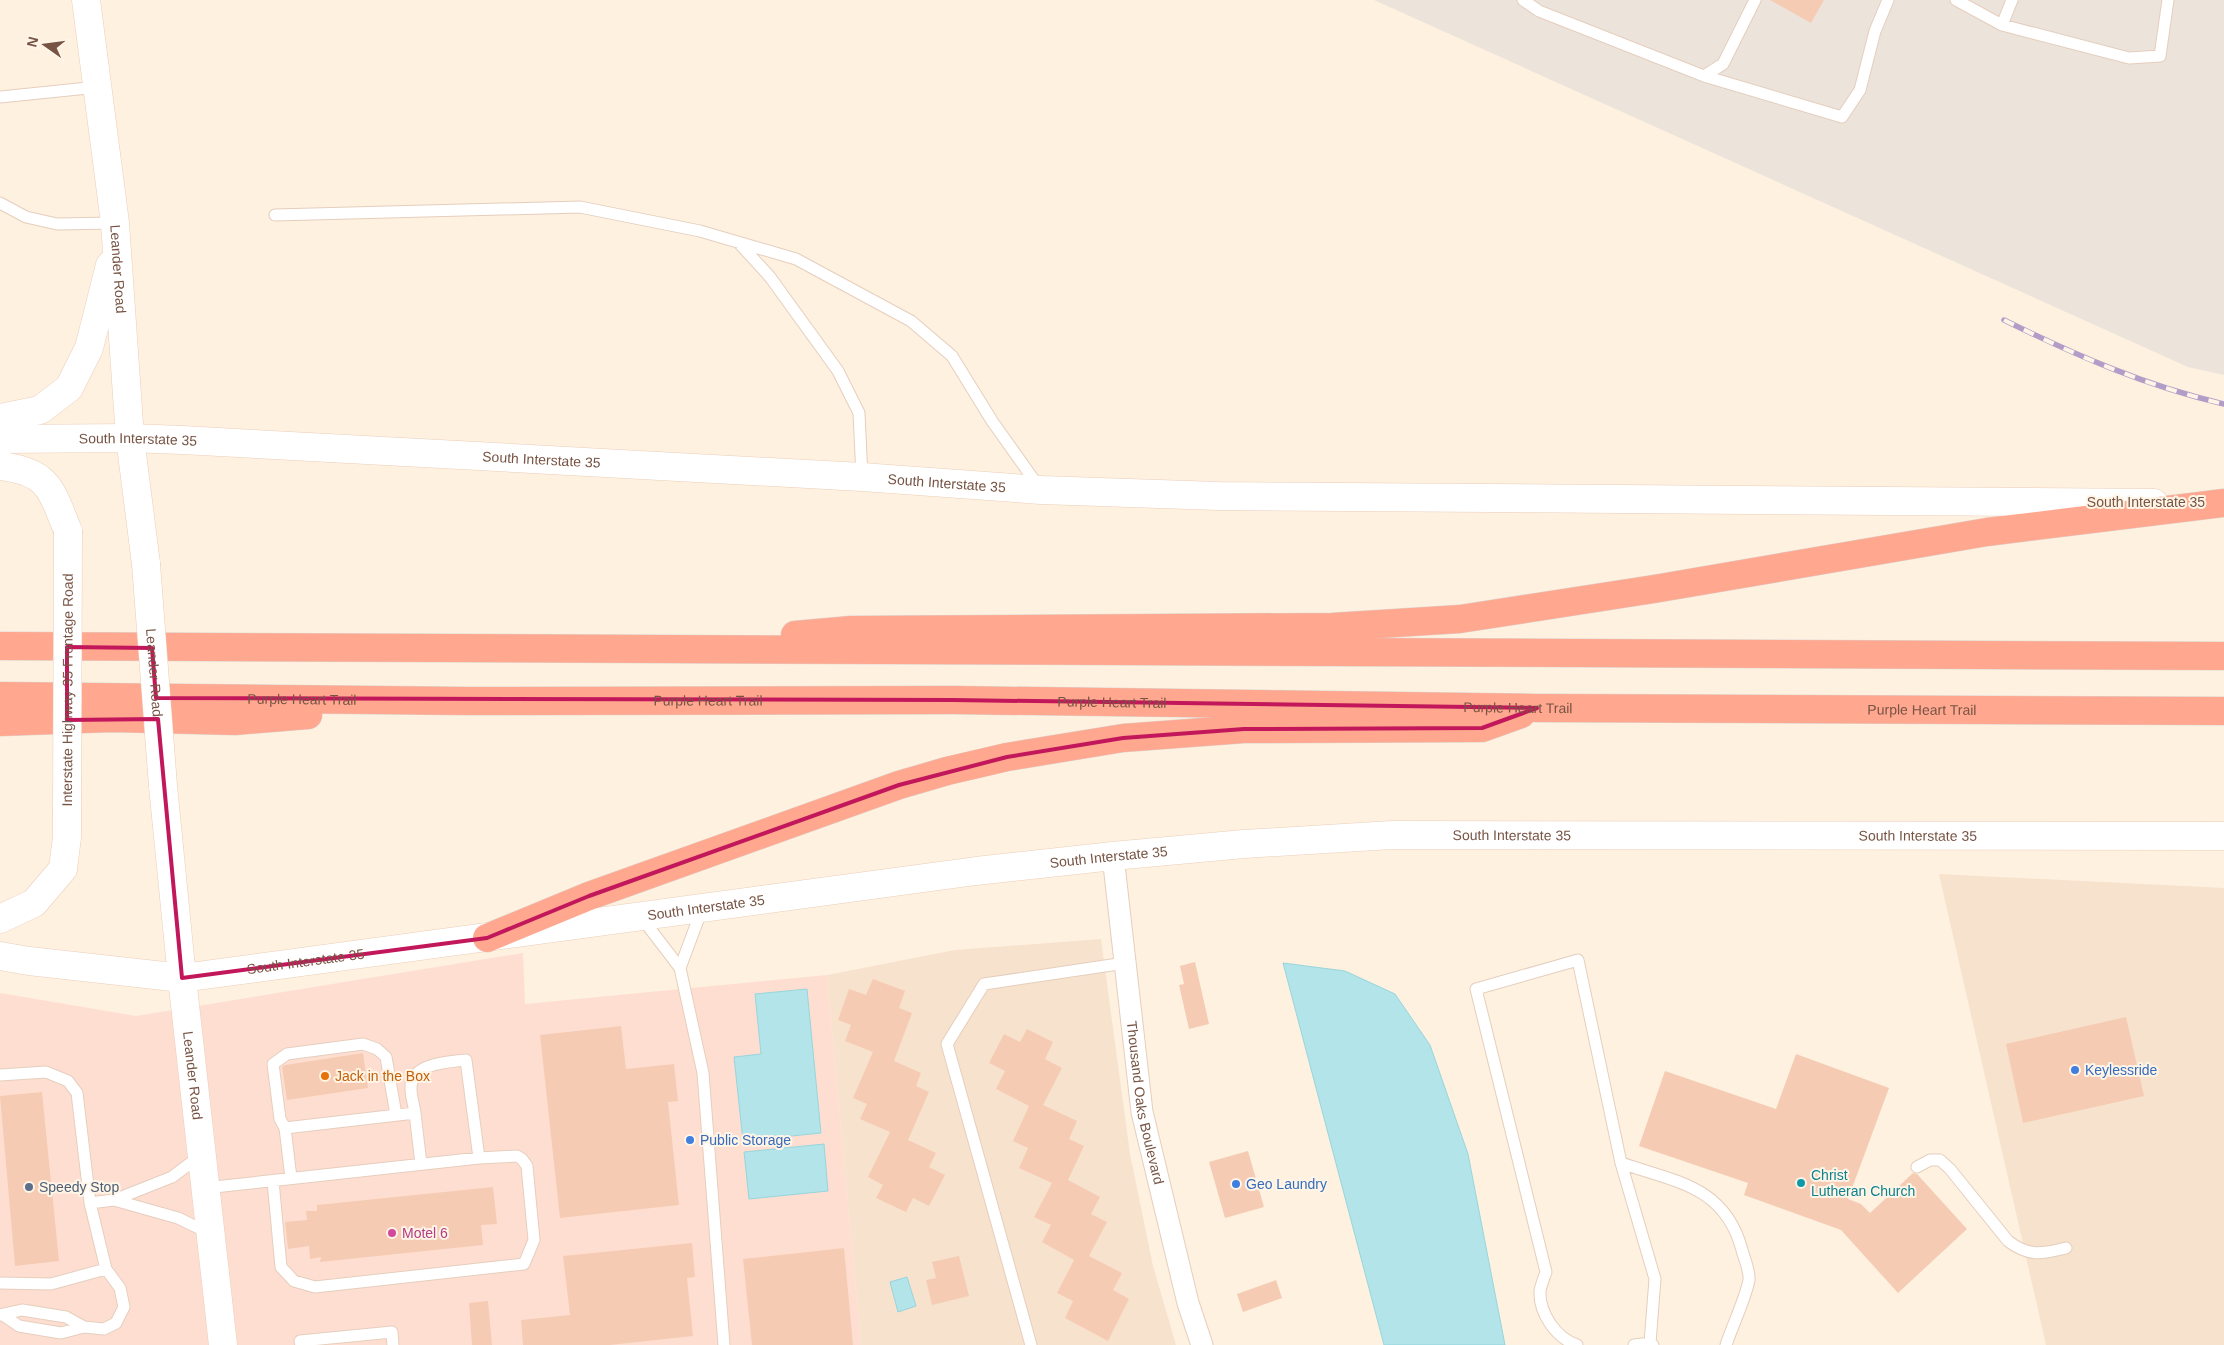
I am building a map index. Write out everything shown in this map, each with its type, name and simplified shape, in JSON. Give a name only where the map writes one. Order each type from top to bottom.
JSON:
[{"type":"highway","points":[[623,650],[851,630],[1332,627],[1460,619],[1644,591],[1987,532],[2224,503]]},
{"type":"highway","points":[[0,629],[27,647]]},
{"type":"highway","points":[[0,646],[2224,656]]},
{"type":"highway","name":"Purple Heart Trail","points":[[0,696],[467,701],[953,700],[1537,708],[2224,710]]},
{"type":"highway","points":[[0,722],[112,718],[235,721],[467,701]]},
{"type":"highway","points":[[487,938],[589,896],[890,788],[947,770],[1007,757],[1123,738],[1244,729],[1482,728],[1537,708]]},
{"type":"main road","name":"Leander Road","points":[[86,0],[116,231],[130,438],[146,564],[163,786],[182,978],[223,1345]]},
{"type":"main road","points":[[0,418],[40,410],[69,388],[89,348],[116,231]]},
{"type":"main road","name":"South Interstate 35","points":[[0,439],[130,438],[862,477],[1041,490],[1228,496],[2224,503]]},
{"type":"main road","name":"Interstate Highway 35 Frontage Road","points":[[0,466],[12,467],[38,476],[51,490],[68,531],[67,837],[63,869],[34,904],[0,919]]},
{"type":"main road","name":"South Interstate 35","points":[[0,956],[29,962],[182,978],[976,872],[1113,856],[1392,835],[2224,836]]},
{"type":"street","name":"Thousand Oaks Boulevard","points":[[1113,856],[1142,1112],[1188,1303],[1202,1345]]},
{"type":"lane","points":[[1523,0],[1539,11],[1704,76],[1842,117],[1860,90],[1875,30],[1888,0]]},
{"type":"lane","points":[[1704,76],[1723,64],[1754,0]]},
{"type":"lane","points":[[1956,0],[2002,25],[2129,58],[2160,56],[2168,0]]},
{"type":"lane","points":[[2002,25],[2012,0]]},
{"type":"lane","points":[[0,97],[98,87]]},
{"type":"lane","points":[[0,203],[26,217],[57,224],[116,231]]},
{"type":"lane","points":[[275,215],[580,207],[700,231],[796,259],[912,321],[952,356],[992,421],[1041,490]]},
{"type":"lane","points":[[738,242],[770,278],[838,371],[859,413],[862,477]]},
{"type":"lane","points":[[680,968],[702,909]]},
{"type":"lane","points":[[640,917],[680,968],[703,1073],[724,1345]]},
{"type":"lane","points":[[1577,1345],[1560,1335],[1549,1322],[1542,1306],[1540,1291],[1546,1272],[1476,989],[1578,960],[1622,1163],[1655,1280],[1651,1344],[1634,1345]]},
{"type":"lane","points":[[1031,1345],[947,1044],[984,984],[1125,963]]},
{"type":"lane","points":[[291,1178],[285,1128],[280,1119],[273,1064],[287,1054],[363,1044],[377,1049],[386,1057],[396,1115]]},
{"type":"lane","points":[[421,1164],[411,1088],[414,1077],[419,1071],[436,1064],[466,1060],[479,1158]]},
{"type":"lane","points":[[0,1075],[46,1072],[68,1081],[77,1093],[90,1203],[106,1269],[120,1288],[124,1307],[116,1323],[104,1330],[84,1327],[66,1317],[22,1310],[1,1315]]},
{"type":"lane","points":[[285,1128],[415,1113]]},
{"type":"lane","points":[[90,1203],[114,1200],[172,1177],[202,1154]]},
{"type":"lane","points":[[206,1188],[273,1180],[291,1178],[479,1158],[516,1156],[522,1158],[527,1166],[534,1240],[524,1264],[315,1287],[304,1285],[294,1281],[281,1267],[273,1180]]},
{"type":"lane","points":[[1917,1167],[1930,1160],[1940,1160],[1950,1169],[2008,1241],[2019,1250],[2044,1253],[2066,1248]]},
{"type":"lane","points":[[1622,1163],[1707,1195],[1725,1212],[1739,1238],[1749,1278],[1726,1345]]},
{"type":"lane","points":[[114,1200],[178,1218],[211,1233]]},
{"type":"lane","points":[[0,1282],[51,1284],[106,1269]]},
{"type":"lane","points":[[1,1315],[19,1326],[61,1334],[84,1327]]},
{"type":"lane","points":[[301,1345],[300,1341],[392,1332],[393,1345]]},
{"type":"highlighted area","points":[[67,647],[152,648],[156,698],[953,700],[1537,708],[1482,728],[1244,729],[1123,738],[1007,757],[899,785],[589,896],[487,938],[182,978],[158,719],[67,720]]},
{"type":"shaded area","points":[[1374,0],[2224,0],[2224,375],[2188,367]]},
{"type":"shaded area","points":[[1939,874],[2224,888],[2224,1345],[2046,1345]]},
{"type":"shaded area","points":[[1101,939],[1130,1154],[1153,1266],[1176,1345],[861,1345],[827,975],[955,950]]},
{"type":"shaded area","points":[[523,953],[525,1004],[827,975],[861,1345],[0,1345],[0,993],[136,1016]]},
{"type":"water","points":[[1283,963],[1345,971],[1395,994],[1430,1045],[1468,1154],[1505,1345],[1384,1345]]},
{"type":"water","points":[[807,989],[821,1133],[743,1141],[734,1057],[761,1054],[755,994]]},
{"type":"water","points":[[824,1144],[828,1191],[749,1199],[744,1152]]},
{"type":"water","points":[[907,1277],[916,1306],[898,1312],[890,1282]]},
{"type":"building","points":[[1770,0],[1824,0],[1811,23]]},
{"type":"building","points":[[1195,962],[1209,1024],[1189,1029],[1179,985],[1184,984],[1180,966]]},
{"type":"building","points":[[873,979],[905,991],[899,1008],[912,1013],[894,1061],[921,1073],[916,1086],[929,1092],[908,1140],[936,1153],[929,1167],[945,1175],[929,1206],[913,1198],[906,1212],[876,1198],[883,1185],[868,1177],[890,1132],[860,1119],[867,1104],[853,1098],[873,1052],[845,1041],[851,1025],[838,1020],[849,989],[866,995]]},
{"type":"building","name":"Keylessride","points":[[2126,1017],[2144,1096],[2023,1123],[2006,1044]]},
{"type":"building","points":[[621,1026],[626,1069],[674,1064],[678,1101],[668,1102],[679,1205],[560,1218],[540,1035]]},
{"type":"building","points":[[1027,1029],[1053,1042],[1045,1059],[1062,1068],[1043,1105],[1077,1121],[1069,1139],[1084,1146],[1068,1180],[1100,1197],[1091,1214],[1107,1222],[1089,1256],[1122,1273],[1113,1290],[1129,1299],[1108,1341],[1065,1318],[1073,1301],[1057,1293],[1074,1260],[1042,1242],[1051,1225],[1034,1217],[1052,1183],[1019,1168],[1028,1148],[1013,1141],[1029,1106],[996,1089],[1005,1071],[989,1063],[1004,1034],[1020,1042]]},
{"type":"building","name":"Jack in the Box","points":[[363,1053],[368,1088],[287,1100],[282,1067],[285,1065]]},
{"type":"building","name":"Christ Lutheran Church","points":[[1796,1054],[1889,1088],[1848,1199],[1861,1204],[1870,1213],[1913,1173],[1917,1174],[1967,1229],[1898,1293],[1841,1230],[1744,1195],[1748,1183],[1639,1146],[1665,1071],[1776,1109]]},
{"type":"building","name":"Speedy Stop","points":[[42,1092],[59,1261],[15,1266],[0,1096]]},
{"type":"building","name":"Geo Laundry","points":[[1248,1151],[1264,1207],[1225,1218],[1209,1162]]},
{"type":"building","name":"Motel 6","points":[[493,1187],[497,1224],[481,1225],[483,1245],[320,1262],[321,1257],[310,1259],[309,1246],[288,1249],[285,1222],[307,1220],[306,1211],[317,1211],[317,1205]]},
{"type":"building","points":[[692,1243],[695,1277],[687,1278],[693,1336],[610,1345],[523,1345],[521,1320],[570,1315],[563,1256]]},
{"type":"building","points":[[844,1248],[853,1345],[752,1345],[743,1259]]},
{"type":"building","points":[[959,1256],[969,1296],[932,1305],[926,1280],[936,1278],[932,1262]]},
{"type":"building","points":[[1276,1280],[1282,1298],[1243,1312],[1237,1294]]},
{"type":"building","points":[[488,1301],[492,1345],[472,1345],[469,1303]]},
{"type":"railway","points":[[2004,320],[2057,345],[2139,379],[2224,404]]},
{"type":"place","name":"Keylessride","points":[[2075,1070]]},
{"type":"place","name":"Jack in the Box","points":[[325,1076]]},
{"type":"place","name":"Public Storage","points":[[690,1140]]},
{"type":"place","name":"Christ Lutheran Church","points":[[1801,1183]]},
{"type":"place","name":"Geo Laundry","points":[[1236,1184]]},
{"type":"place","name":"Speedy Stop","points":[[29,1187]]},
{"type":"place","name":"Motel 6","points":[[392,1233]]}]
